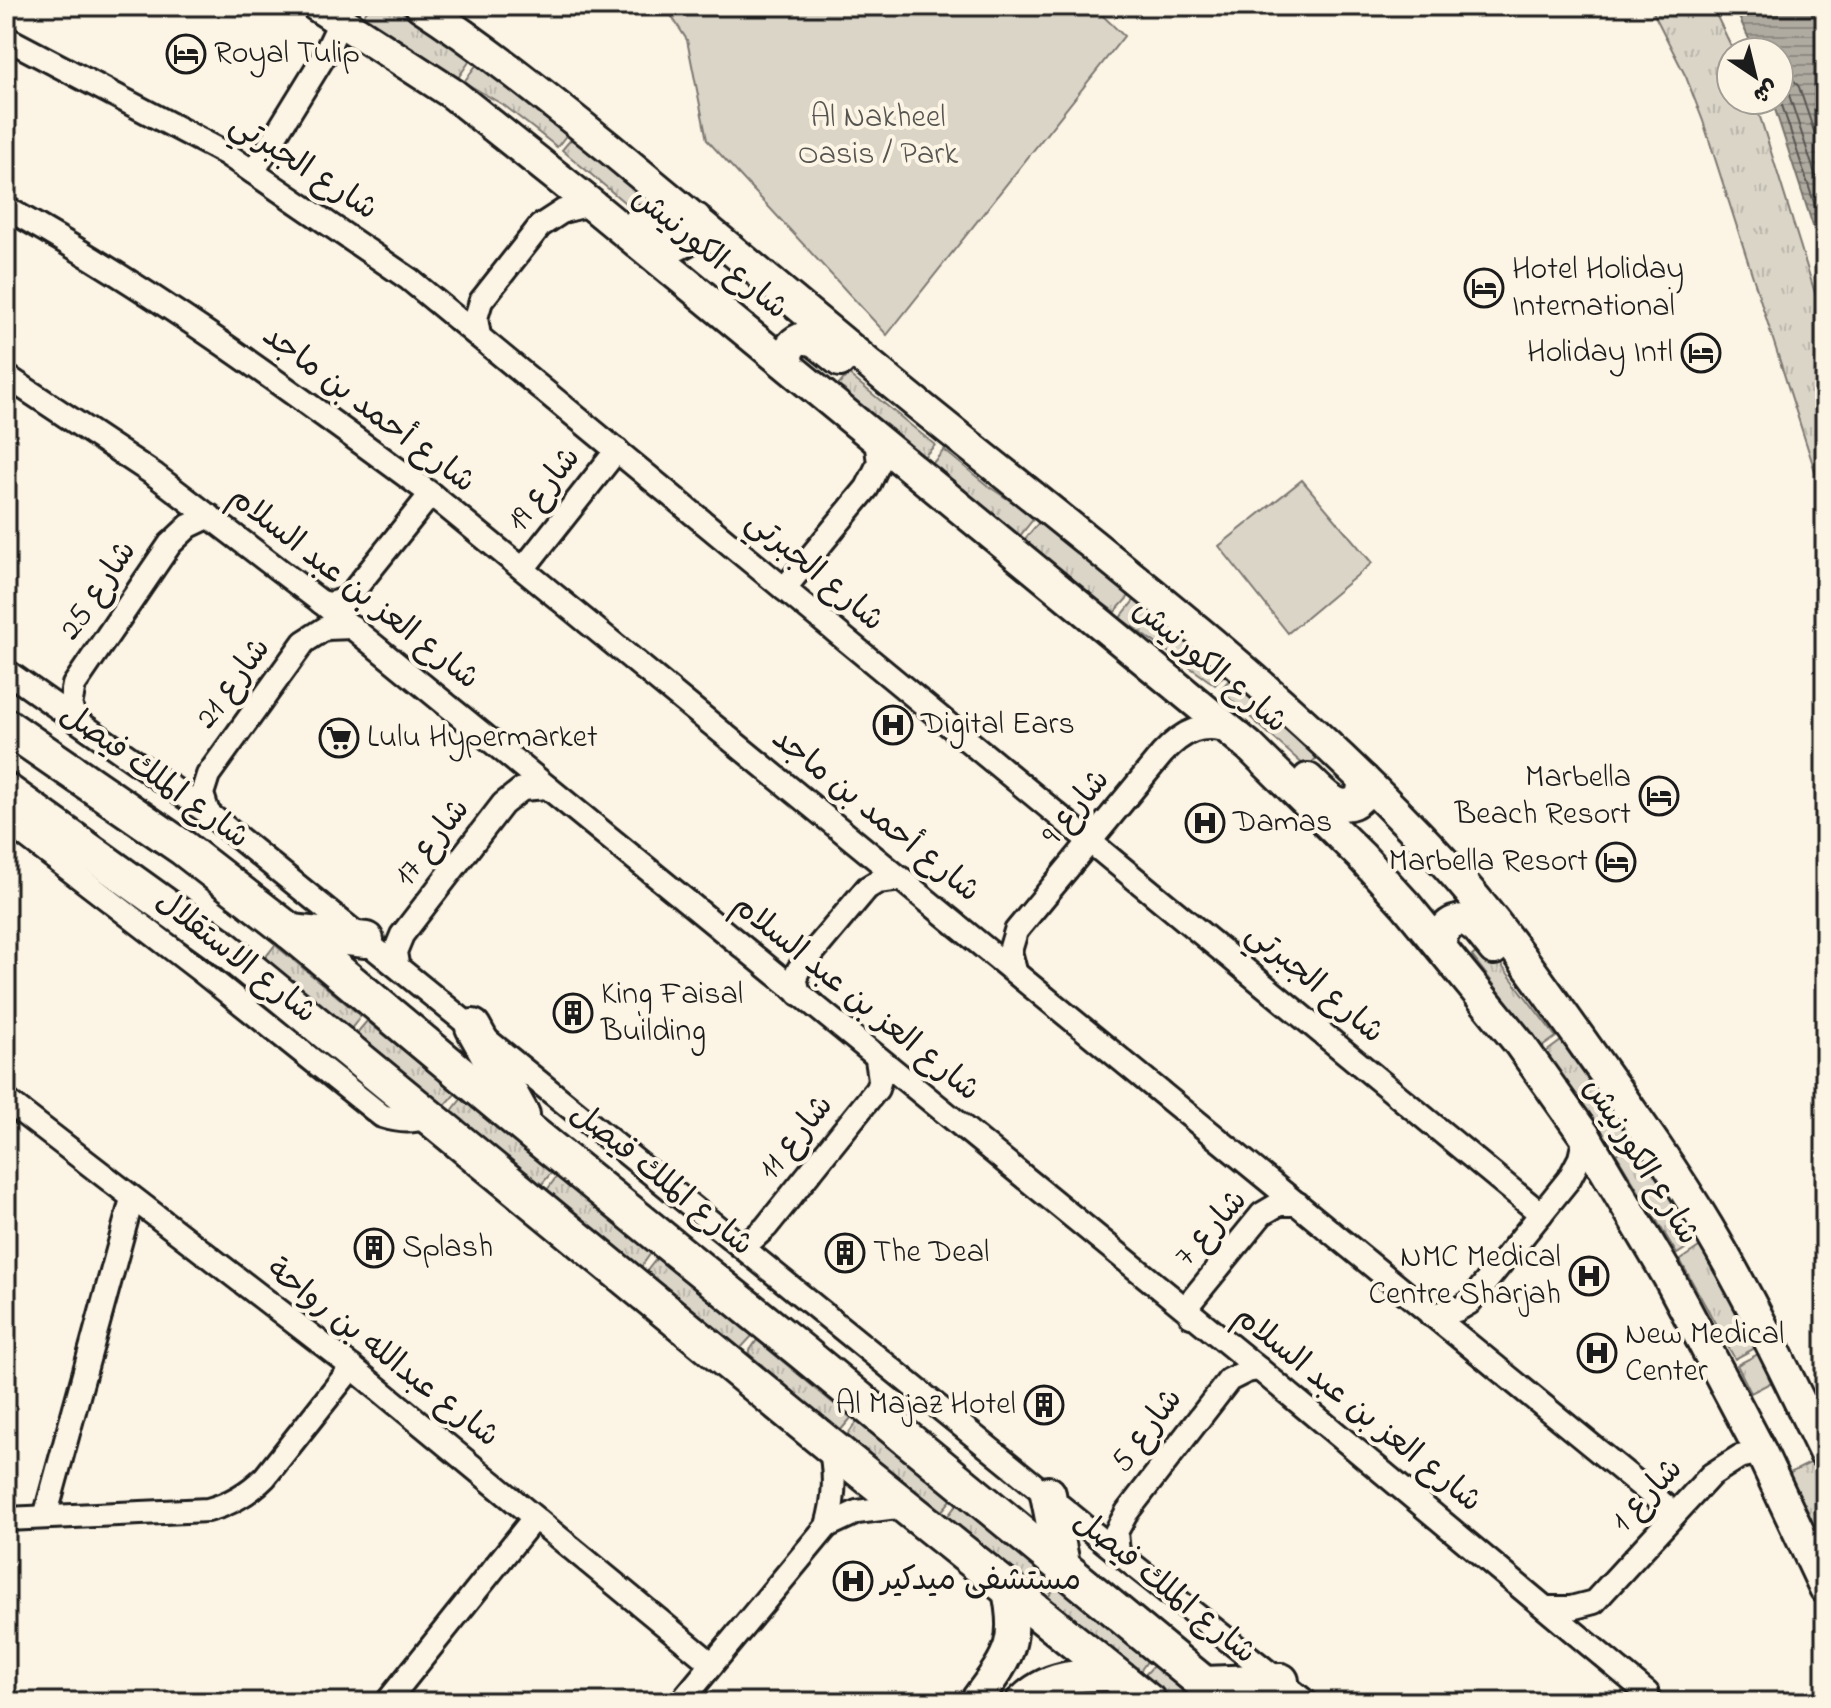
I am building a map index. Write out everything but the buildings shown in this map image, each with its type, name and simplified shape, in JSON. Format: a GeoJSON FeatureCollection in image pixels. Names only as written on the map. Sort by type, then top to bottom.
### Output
{"type":"FeatureCollection","features":[{"type":"Feature","properties":{"kind":"main road","name":"شارع الكورنيش"},"geometry":{"type":"LineString","coordinates":[[421,6],[506,67],[696,219],[890,382],[1229,657],[1298,717],[1447,865],[1524,959],[1666,1160],[1763,1327],[1825,1454]]}},
{"type":"Feature","properties":{"kind":"main road","name":"شارع الكورنيش"},"geometry":{"type":"LineString","coordinates":[[329,13],[453,94],[591,204],[1139,653],[1240,739],[1361,856],[1519,1043],[1585,1136],[1668,1276],[1761,1452],[1825,1588]]}},
{"type":"Feature","properties":{"kind":"main road"},"geometry":{"type":"LineString","coordinates":[[591,204],[610,203],[621,207],[671,245],[683,244],[692,237],[696,219]]}},
{"type":"Feature","properties":{"kind":"main road"},"geometry":{"type":"LineString","coordinates":[[788,365],[787,351],[791,345],[802,338],[809,339],[867,381],[890,382]]}},
{"type":"Feature","properties":{"kind":"main road","name":"شارع الملك فيصل"},"geometry":{"type":"LineString","coordinates":[[6,726],[183,848],[291,932],[1216,1693]]}},
{"type":"Feature","properties":{"kind":"main road"},"geometry":{"type":"LineString","coordinates":[[1240,739],[1279,752],[1338,805],[1357,802],[1363,792],[1364,780]]}},
{"type":"Feature","properties":{"kind":"main road"},"geometry":{"type":"LineString","coordinates":[[6,791],[220,945],[830,1446],[1149,1702]]}},
{"type":"Feature","properties":{"kind":"main road"},"geometry":{"type":"LineString","coordinates":[[1441,947],[1446,926],[1466,920],[1477,928],[1525,984],[1547,992]]}},
{"type":"Feature","properties":{"kind":"main road"},"geometry":{"type":"LineString","coordinates":[[291,932],[366,940]]}},
{"type":"Feature","properties":{"kind":"main road"},"geometry":{"type":"LineString","coordinates":[[473,1027],[532,1133]]}},
{"type":"Feature","properties":{"kind":"main road"},"geometry":{"type":"LineString","coordinates":[[1048,1494],[1063,1569]]}},
{"type":"Feature","properties":{"kind":"main road"},"geometry":{"type":"LineString","coordinates":[[975,1702],[1002,1665],[1013,1638],[1014,1624],[1007,1586]]}},
{"type":"Feature","properties":{"kind":"main road"},"geometry":{"type":"LineString","coordinates":[[1021,1702],[1056,1678],[1116,1675]]}},
{"type":"Feature","properties":{"kind":"main road"},"geometry":{"type":"LineString","coordinates":[[1216,1693],[1294,1692]]}},
{"type":"Feature","properties":{"kind":"main road"},"geometry":{"type":"LineString","coordinates":[[975,1702],[991,1693],[998,1696],[999,1702]]}},
{"type":"Feature","properties":{"kind":"street"},"geometry":{"type":"LineString","coordinates":[[253,172],[316,70],[329,13]]}},
{"type":"Feature","properties":{"kind":"street","name":"شارع الجبرتي"},"geometry":{"type":"LineString","coordinates":[[6,38],[192,134],[391,266],[1541,1214]]}},
{"type":"Feature","properties":{"kind":"street"},"geometry":{"type":"LineString","coordinates":[[479,336],[476,318],[481,301],[540,226],[563,211],[591,204]]}},
{"type":"Feature","properties":{"kind":"street","name":"شارع أحمد بن ماجد"},"geometry":{"type":"LineString","coordinates":[[6,208],[192,321],[431,494],[1674,1513]]}},
{"type":"Feature","properties":{"kind":"street","name":"شارع العز بن عبد السلام"},"geometry":{"type":"LineString","coordinates":[[6,376],[155,475],[353,627],[1259,1369],[1647,1693]]}},
{"type":"Feature","properties":{"kind":"street"},"geometry":{"type":"LineString","coordinates":[[784,589],[867,488],[879,463],[876,440]]}},
{"type":"Feature","properties":{"kind":"street","name":"شارع 19"},"geometry":{"type":"LineString","coordinates":[[523,569],[617,450]]}},
{"type":"Feature","properties":{"kind":"street"},"geometry":{"type":"LineString","coordinates":[[321,602],[330,604],[347,599],[431,494]]}},
{"type":"Feature","properties":{"kind":"street","name":"شارع 25"},"geometry":{"type":"LineString","coordinates":[[76,718],[70,706],[74,685],[170,544],[189,526],[210,516]]}},
{"type":"Feature","properties":{"kind":"street","name":"شارع 21"},"geometry":{"type":"LineString","coordinates":[[208,813],[202,794],[208,775],[304,642],[326,628],[353,627]]}},
{"type":"Feature","properties":{"kind":"street","name":"شارع الملك فيصل"},"geometry":{"type":"LineString","coordinates":[[6,671],[208,813],[1118,1553],[1294,1692]]}},
{"type":"Feature","properties":{"kind":"street","name":"شارع 9"},"geometry":{"type":"LineString","coordinates":[[1015,971],[1010,951],[1016,931],[1162,754],[1183,734],[1206,727],[1240,739]]}},
{"type":"Feature","properties":{"kind":"street","name":"شارع 17"},"geometry":{"type":"LineString","coordinates":[[397,964],[395,952],[402,935],[503,804],[522,789],[547,787]]}},
{"type":"Feature","properties":{"kind":"street","name":"شارع الاستقلال"},"geometry":{"type":"LineString","coordinates":[[6,821],[382,1116],[415,1122],[431,1116]]}},
{"type":"Feature","properties":{"kind":"street"},"geometry":{"type":"LineString","coordinates":[[799,994],[795,977],[799,969],[859,897],[877,882],[902,879]]}},
{"type":"Feature","properties":{"kind":"street","name":"شارع 11"},"geometry":{"type":"LineString","coordinates":[[740,1245],[766,1227],[877,1089],[880,1079],[877,1059]]}},
{"type":"Feature","properties":{"kind":"street","name":"شارع عبدالله بن رواحة"},"geometry":{"type":"LineString","coordinates":[[6,1100],[352,1367],[712,1664]]}},
{"type":"Feature","properties":{"kind":"street"},"geometry":{"type":"LineString","coordinates":[[1431,1315],[1457,1310],[1469,1303],[1575,1169],[1585,1136]]}},
{"type":"Feature","properties":{"kind":"street"},"geometry":{"type":"LineString","coordinates":[[45,1517],[132,1199]]}},
{"type":"Feature","properties":{"kind":"street","name":"شارع 7"},"geometry":{"type":"LineString","coordinates":[[1191,1316],[1189,1303],[1262,1214],[1279,1204],[1298,1204]]}},
{"type":"Feature","properties":{"kind":"street"},"geometry":{"type":"LineString","coordinates":[[6,1519],[199,1511],[227,1505],[265,1477],[352,1367]]}},
{"type":"Feature","properties":{"kind":"street","name":"شارع 5"},"geometry":{"type":"LineString","coordinates":[[1118,1553],[1116,1532],[1127,1512],[1229,1380],[1259,1369]]}},
{"type":"Feature","properties":{"kind":"street"},"geometry":{"type":"LineString","coordinates":[[827,1526],[835,1478],[830,1446]]}},
{"type":"Feature","properties":{"kind":"street","name":"شارع 1"},"geometry":{"type":"LineString","coordinates":[[1594,1602],[1674,1513],[1720,1468],[1739,1457],[1761,1452]]}},
{"type":"Feature","properties":{"kind":"street"},"geometry":{"type":"LineString","coordinates":[[681,1702],[827,1526],[857,1512],[905,1506]]}},
{"type":"Feature","properties":{"kind":"street"},"geometry":{"type":"LineString","coordinates":[[387,1702],[534,1518]]}},
{"type":"Feature","properties":{"kind":"street"},"geometry":{"type":"LineString","coordinates":[[1547,1608],[1571,1608],[1594,1602],[1591,1625],[1593,1648]]}},
{"type":"Feature","properties":{"kind":"green space"},"geometry":{"type":"Polygon","coordinates":[[[370,6],[393,6],[471,59],[458,78],[363,16],[370,6]]]}},
{"type":"Feature","properties":{"kind":"green space","name":"Al Nakheel Oasis / Park"},"geometry":{"type":"Polygon","coordinates":[[[665,6],[1109,6],[1102,15],[1124,36],[887,335],[707,140],[687,40],[665,6]]]}},
{"type":"Feature","properties":{"kind":"green space"},"geometry":{"type":"Polygon","coordinates":[[[1650,6],[1712,6],[1726,36],[1715,36],[1715,116],[1760,116],[1825,325],[1825,502],[1703,121],[1686,77],[1650,6]]]}},
{"type":"Feature","properties":{"kind":"green space"},"geometry":{"type":"Polygon","coordinates":[[[477,64],[568,133],[557,147],[505,106],[464,82],[477,64]]]}},
{"type":"Feature","properties":{"kind":"green space"},"geometry":{"type":"Polygon","coordinates":[[[573,137],[660,209],[649,223],[562,150],[573,137]]]}},
{"type":"Feature","properties":{"kind":"green space"},"geometry":{"type":"Polygon","coordinates":[[[848,374],[935,445],[923,458],[837,387],[848,374]]]}},
{"type":"Feature","properties":{"kind":"green space"},"geometry":{"type":"Polygon","coordinates":[[[944,450],[988,486],[1035,517],[1019,537],[932,464],[944,450]]]}},
{"type":"Feature","properties":{"kind":"green space"},"geometry":{"type":"Polygon","coordinates":[[[1302,480],[1372,563],[1288,633],[1219,546],[1302,480]]]}},
{"type":"Feature","properties":{"kind":"green space"},"geometry":{"type":"Polygon","coordinates":[[[1041,520],[1131,594],[1115,612],[1077,585],[1024,540],[1041,520]]]}},
{"type":"Feature","properties":{"kind":"green space"},"geometry":{"type":"Polygon","coordinates":[[[1136,598],[1226,673],[1215,685],[1120,618],[1136,598]]]}},
{"type":"Feature","properties":{"kind":"green space"},"geometry":{"type":"Polygon","coordinates":[[[1232,677],[1319,755],[1307,768],[1220,690],[1232,677]]]}},
{"type":"Feature","properties":{"kind":"green space"},"geometry":{"type":"Polygon","coordinates":[[[275,945],[361,1016],[350,1030],[264,959],[275,945]]]}},
{"type":"Feature","properties":{"kind":"green space"},"geometry":{"type":"Polygon","coordinates":[[[1486,945],[1556,1037],[1542,1047],[1472,956],[1486,945]]]}},
{"type":"Feature","properties":{"kind":"green space"},"geometry":{"type":"Polygon","coordinates":[[[367,1021],[456,1093],[443,1108],[356,1034],[367,1021]]]}},
{"type":"Feature","properties":{"kind":"green space"},"geometry":{"type":"Polygon","coordinates":[[[1561,1041],[1603,1102],[1632,1135],[1613,1149],[1546,1052],[1561,1041]]]}},
{"type":"Feature","properties":{"kind":"green space"},"geometry":{"type":"Polygon","coordinates":[[[462,1098],[552,1172],[541,1185],[451,1112],[462,1098]]]}},
{"type":"Feature","properties":{"kind":"green space"},"geometry":{"type":"Polygon","coordinates":[[[1637,1140],[1699,1240],[1677,1254],[1616,1154],[1637,1140]]]}},
{"type":"Feature","properties":{"kind":"green space"},"geometry":{"type":"Polygon","coordinates":[[[557,1176],[651,1253],[641,1267],[547,1190],[557,1176]]]}},
{"type":"Feature","properties":{"kind":"green space"},"geometry":{"type":"Polygon","coordinates":[[[1702,1245],[1755,1348],[1735,1359],[1680,1260],[1702,1245]]]}},
{"type":"Feature","properties":{"kind":"green space"},"geometry":{"type":"Polygon","coordinates":[[[657,1258],[752,1336],[740,1349],[646,1272],[657,1258]]]}},
{"type":"Feature","properties":{"kind":"green space"},"geometry":{"type":"Polygon","coordinates":[[[757,1340],[851,1418],[840,1431],[748,1353],[757,1340]]]}},
{"type":"Feature","properties":{"kind":"green space"},"geometry":{"type":"Polygon","coordinates":[[[1758,1354],[1772,1382],[1751,1393],[1737,1365],[1758,1354]]]}},
{"type":"Feature","properties":{"kind":"green space"},"geometry":{"type":"Polygon","coordinates":[[[857,1422],[952,1499],[941,1512],[847,1435],[857,1422]]]}},
{"type":"Feature","properties":{"kind":"green space"},"geometry":{"type":"Polygon","coordinates":[[[1812,1462],[1825,1489],[1825,1548],[1788,1474],[1812,1462]]]}},
{"type":"Feature","properties":{"kind":"green space"},"geometry":{"type":"Polygon","coordinates":[[[958,1503],[1052,1582],[1042,1595],[947,1517],[958,1503]]]}},
{"type":"Feature","properties":{"kind":"green space"},"geometry":{"type":"Polygon","coordinates":[[[1057,1586],[1148,1660],[1138,1674],[1046,1599],[1057,1586]]]}},
{"type":"Feature","properties":{"kind":"green space"},"geometry":{"type":"Polygon","coordinates":[[[1154,1665],[1200,1702],[1173,1702],[1143,1677],[1154,1665]]]}},
{"type":"Feature","properties":{"kind":"water"},"geometry":{"type":"Polygon","coordinates":[[[1734,6],[1825,6],[1825,263],[1777,116],[1795,116],[1795,36],[1748,36],[1734,6]]]}},
{"type":"Feature","properties":{"kind":"place","name":"Royal Tulip"},"geometry":{"type":"Point","coordinates":[186,54]}},
{"type":"Feature","properties":{"kind":"place","name":"Hotel Holiday International"},"geometry":{"type":"Point","coordinates":[1484,288]}},
{"type":"Feature","properties":{"kind":"place","name":"Holiday Intl"},"geometry":{"type":"Point","coordinates":[1701,353]}},
{"type":"Feature","properties":{"kind":"place","name":"Digital Ears"},"geometry":{"type":"Point","coordinates":[893,725]}},
{"type":"Feature","properties":{"kind":"place","name":"Lulu Hypermarket"},"geometry":{"type":"Point","coordinates":[339,738]}},
{"type":"Feature","properties":{"kind":"place","name":"Marbella Beach Resort"},"geometry":{"type":"Point","coordinates":[1659,796]}},
{"type":"Feature","properties":{"kind":"place","name":"Damas"},"geometry":{"type":"Point","coordinates":[1205,823]}},
{"type":"Feature","properties":{"kind":"place","name":"Marbella Resort"},"geometry":{"type":"Point","coordinates":[1616,862]}},
{"type":"Feature","properties":{"kind":"place","name":"King Faisal Building"},"geometry":{"type":"Point","coordinates":[573,1013]}},
{"type":"Feature","properties":{"kind":"place","name":"Splash"},"geometry":{"type":"Point","coordinates":[374,1248]}},
{"type":"Feature","properties":{"kind":"place","name":"The Deal"},"geometry":{"type":"Point","coordinates":[845,1253]}},
{"type":"Feature","properties":{"kind":"place","name":"NMC Medical Centre Sharjah"},"geometry":{"type":"Point","coordinates":[1589,1276]}},
{"type":"Feature","properties":{"kind":"place","name":"New Medical Center"},"geometry":{"type":"Point","coordinates":[1597,1353]}},
{"type":"Feature","properties":{"kind":"place","name":"Al Majaz Hotel"},"geometry":{"type":"Point","coordinates":[1044,1405]}},
{"type":"Feature","properties":{"kind":"place","name":"مستشفى ميدكير"},"geometry":{"type":"Point","coordinates":[853,1581]}}]}
